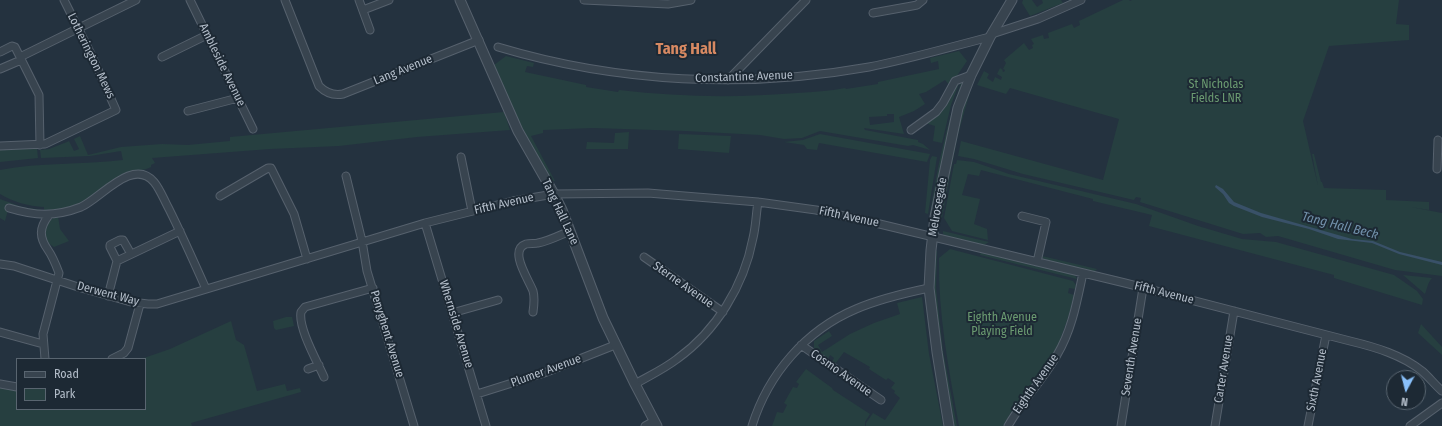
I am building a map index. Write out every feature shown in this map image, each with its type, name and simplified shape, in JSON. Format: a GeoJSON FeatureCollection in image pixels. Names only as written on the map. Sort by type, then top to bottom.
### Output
{"type":"FeatureCollection","features":[{"type":"Feature","properties":{"kind":"street","name":"Lotherington Mews"},"geometry":{"type":"LineString","coordinates":[[0,146],[40,145],[50,142],[58,136],[116,110],[79,28],[64,0]]}},
{"type":"Feature","properties":{"kind":"street"},"geometry":{"type":"LineString","coordinates":[[1,68],[136,0]]}},
{"type":"Feature","properties":{"kind":"street","name":"Ambleside Avenue"},"geometry":{"type":"LineString","coordinates":[[190,0],[253,129]]}},
{"type":"Feature","properties":{"kind":"street","name":"Lang Avenue"},"geometry":{"type":"LineString","coordinates":[[285,0],[319,86],[326,92],[337,95],[343,94],[479,40]]}},
{"type":"Feature","properties":{"kind":"street"},"geometry":{"type":"LineString","coordinates":[[359,0],[370,30]]}},
{"type":"Feature","properties":{"kind":"street"},"geometry":{"type":"LineString","coordinates":[[363,10],[389,0]]}},
{"type":"Feature","properties":{"kind":"street","name":"Tang Hall Lane"},"geometry":{"type":"LineString","coordinates":[[460,0],[518,131],[554,194],[570,231],[589,284],[615,344],[655,424]]}},
{"type":"Feature","properties":{"kind":"street"},"geometry":{"type":"LineString","coordinates":[[584,0],[668,4],[691,0]]}},
{"type":"Feature","properties":{"kind":"street"},"geometry":{"type":"LineString","coordinates":[[728,80],[806,0]]}},
{"type":"Feature","properties":{"kind":"street"},"geometry":{"type":"LineString","coordinates":[[873,13],[884,7],[912,6],[923,0]]}},
{"type":"Feature","properties":{"kind":"street","name":"Melrosegate"},"geometry":{"type":"LineString","coordinates":[[949,426],[937,352],[929,288],[933,236],[942,181],[958,108],[971,75],[1012,0]]}},
{"type":"Feature","properties":{"kind":"street","name":"Constantine Avenue"},"geometry":{"type":"LineString","coordinates":[[498,47],[562,64],[607,72],[666,78],[728,80],[782,77],[869,67],[991,36],[1081,0]]}},
{"type":"Feature","properties":{"kind":"street"},"geometry":{"type":"LineString","coordinates":[[162,57],[207,35]]}},
{"type":"Feature","properties":{"kind":"street"},"geometry":{"type":"LineString","coordinates":[[0,52],[12,46],[15,47],[39,95],[40,145]]}},
{"type":"Feature","properties":{"kind":"street"},"geometry":{"type":"LineString","coordinates":[[912,130],[936,112],[955,82],[971,75]]}},
{"type":"Feature","properties":{"kind":"street"},"geometry":{"type":"LineString","coordinates":[[188,111],[238,98]]}},
{"type":"Feature","properties":{"kind":"street"},"geometry":{"type":"LineString","coordinates":[[1437,169],[1440,155],[1438,140]]}},
{"type":"Feature","properties":{"kind":"street"},"geometry":{"type":"LineString","coordinates":[[461,157],[472,211]]}},
{"type":"Feature","properties":{"kind":"street"},"geometry":{"type":"LineString","coordinates":[[220,196],[268,168],[271,168],[294,214],[307,258]]}},
{"type":"Feature","properties":{"kind":"street"},"geometry":{"type":"LineString","coordinates":[[9,208],[24,212],[49,215],[80,207],[90,202],[125,177],[142,174],[149,177],[154,182],[180,231],[206,289]]}},
{"type":"Feature","properties":{"kind":"street","name":"Penyghent Avenue"},"geometry":{"type":"LineString","coordinates":[[346,176],[362,241],[367,271],[414,426]]}},
{"type":"Feature","properties":{"kind":"street","name":"Fifth Avenue"},"geometry":{"type":"LineString","coordinates":[[240,280],[362,241],[513,200],[554,194],[648,193],[758,202],[824,212],[933,236],[1326,334],[1379,349],[1405,361],[1422,371],[1442,391]]}},
{"type":"Feature","properties":{"kind":"street"},"geometry":{"type":"LineString","coordinates":[[635,384],[677,359],[694,345],[723,312],[740,282],[747,262],[753,238],[758,202]]}},
{"type":"Feature","properties":{"kind":"street"},"geometry":{"type":"LineString","coordinates":[[46,358],[43,334],[59,273],[41,237],[43,224],[49,215]]}},
{"type":"Feature","properties":{"kind":"street"},"geometry":{"type":"LineString","coordinates":[[1022,216],[1046,222],[1038,262]]}},
{"type":"Feature","properties":{"kind":"street","name":"Whernside Avenue"},"geometry":{"type":"LineString","coordinates":[[425,223],[486,426]]}},
{"type":"Feature","properties":{"kind":"street"},"geometry":{"type":"LineString","coordinates":[[117,261],[180,231]]}},
{"type":"Feature","properties":{"kind":"street"},"geometry":{"type":"LineString","coordinates":[[533,312],[537,304],[520,262],[518,256],[519,251],[526,244],[539,243],[570,231]]}},
{"type":"Feature","properties":{"kind":"street"},"geometry":{"type":"LineString","coordinates":[[108,296],[117,261],[110,244],[123,240],[131,254]]}},
{"type":"Feature","properties":{"kind":"street","name":"Sterne Avenue"},"geometry":{"type":"LineString","coordinates":[[644,257],[723,312]]}},
{"type":"Feature","properties":{"kind":"street","name":"Derwent Way"},"geometry":{"type":"LineString","coordinates":[[0,264],[14,266],[108,296],[140,304],[157,304],[240,280]]}},
{"type":"Feature","properties":{"kind":"street","name":"Eighth Avenue"},"geometry":{"type":"LineString","coordinates":[[1008,426],[1016,411],[1058,355],[1073,316],[1083,273]]}},
{"type":"Feature","properties":{"kind":"street"},"geometry":{"type":"LineString","coordinates":[[324,377],[307,340],[302,325],[301,314],[303,309],[372,288]]}},
{"type":"Feature","properties":{"kind":"street"},"geometry":{"type":"LineString","coordinates":[[752,426],[757,410],[779,370],[801,345],[819,330],[839,317],[857,308],[881,300],[929,288]]}},
{"type":"Feature","properties":{"kind":"street","name":"Seventh Avenue"},"geometry":{"type":"LineString","coordinates":[[1121,426],[1143,288]]}},
{"type":"Feature","properties":{"kind":"street"},"geometry":{"type":"LineString","coordinates":[[452,313],[498,300]]}},
{"type":"Feature","properties":{"kind":"street"},"geometry":{"type":"LineString","coordinates":[[114,358],[124,353],[128,348],[140,304]]}},
{"type":"Feature","properties":{"kind":"street","name":"Carter Avenue"},"geometry":{"type":"LineString","coordinates":[[1215,426],[1234,311]]}},
{"type":"Feature","properties":{"kind":"street"},"geometry":{"type":"LineString","coordinates":[[0,332],[44,344]]}},
{"type":"Feature","properties":{"kind":"street","name":"Sixth Avenue"},"geometry":{"type":"LineString","coordinates":[[1308,426],[1326,334]]}},
{"type":"Feature","properties":{"kind":"street","name":"Plumer Avenue"},"geometry":{"type":"LineString","coordinates":[[477,394],[544,373],[615,344]]}},
{"type":"Feature","properties":{"kind":"street","name":"Cosmo Avenue"},"geometry":{"type":"LineString","coordinates":[[801,345],[881,400]]}},
{"type":"Feature","properties":{"kind":"street"},"geometry":{"type":"LineString","coordinates":[[308,369],[319,365]]}},
{"type":"Feature","properties":{"kind":"street"},"geometry":{"type":"LineString","coordinates":[[0,384],[16,388]]}},
{"type":"Feature","properties":{"kind":"street"},"geometry":{"type":"LineString","coordinates":[[1410,426],[1442,403]]}},
{"type":"Feature","properties":{"kind":"street"},"geometry":{"type":"LineString","coordinates":[[645,426],[655,424]]}},
{"type":"Feature","properties":{"kind":"green space"},"geometry":{"type":"Polygon","coordinates":[[[1023,0],[1032,0],[1037,7],[1043,3],[1042,0],[1061,0],[1063,3],[1030,16],[1022,3],[1023,0]]]}},
{"type":"Feature","properties":{"kind":"green space","name":"St Nicholas Fields LNR"},"geometry":{"type":"Polygon","coordinates":[[[1123,0],[1399,0],[1396,24],[1409,25],[1409,40],[1329,46],[1303,121],[1318,186],[1312,154],[1314,154],[1324,188],[1386,190],[1386,200],[1429,202],[1429,210],[1411,207],[1442,213],[1442,276],[1395,270],[1278,236],[1266,237],[1260,233],[1243,234],[1140,202],[1141,198],[1136,197],[1134,200],[1023,174],[974,159],[958,156],[961,141],[1103,180],[1119,119],[1010,88],[1006,94],[977,85],[984,71],[989,74],[987,78],[993,82],[995,77],[1001,80],[1002,77],[997,74],[1000,68],[1004,72],[1005,70],[1003,69],[1006,63],[1004,60],[1024,43],[1029,50],[1033,48],[1032,45],[1034,44],[1031,39],[1043,35],[1044,39],[1049,38],[1048,33],[1072,24],[1074,28],[1080,25],[1079,21],[1123,0]]]}},
{"type":"Feature","properties":{"kind":"green space"},"geometry":{"type":"Polygon","coordinates":[[[959,51],[967,61],[950,86],[945,80],[926,92],[919,94],[925,104],[914,111],[899,117],[904,134],[864,128],[865,130],[918,140],[918,142],[930,150],[913,145],[908,146],[820,131],[802,138],[784,139],[760,135],[686,131],[593,128],[543,130],[543,133],[531,136],[555,181],[552,181],[525,136],[508,101],[494,65],[506,56],[534,63],[533,67],[527,66],[525,72],[586,85],[586,87],[618,92],[619,90],[664,94],[730,96],[815,92],[878,84],[878,82],[939,69],[938,61],[931,63],[930,58],[959,51]],[[894,114],[869,117],[870,125],[894,122],[894,114]]]}},
{"type":"Feature","properties":{"kind":"green space"},"geometry":{"type":"Polygon","coordinates":[[[965,78],[954,112],[938,180],[932,215],[930,214],[942,148],[961,83],[965,78]]]}},
{"type":"Feature","properties":{"kind":"green space"},"geometry":{"type":"Polygon","coordinates":[[[960,81],[951,105],[942,143],[933,141],[935,126],[925,123],[960,81]]]}},
{"type":"Feature","properties":{"kind":"green space"},"geometry":{"type":"Polygon","coordinates":[[[970,92],[958,134],[942,218],[940,218],[954,140],[967,94],[970,92]]]}},
{"type":"Feature","properties":{"kind":"green space"},"geometry":{"type":"Polygon","coordinates":[[[504,112],[510,130],[417,137],[339,146],[270,149],[152,158],[155,163],[151,165],[151,167],[128,173],[83,203],[44,212],[44,207],[21,203],[0,194],[0,170],[15,167],[123,160],[121,151],[90,156],[41,158],[40,150],[49,149],[69,141],[74,151],[79,149],[74,139],[80,136],[88,155],[121,147],[162,144],[188,145],[230,141],[230,137],[504,112]]]}},
{"type":"Feature","properties":{"kind":"green space"},"geometry":{"type":"Polygon","coordinates":[[[629,132],[628,149],[586,149],[587,142],[614,143],[615,133],[629,132]]]}},
{"type":"Feature","properties":{"kind":"green space"},"geometry":{"type":"Polygon","coordinates":[[[679,134],[731,136],[729,153],[678,149],[679,134]]]}},
{"type":"Feature","properties":{"kind":"green space"},"geometry":{"type":"Polygon","coordinates":[[[820,134],[930,154],[927,162],[819,143],[817,150],[807,149],[804,145],[784,142],[803,140],[820,134]]]}},
{"type":"Feature","properties":{"kind":"green space"},"geometry":{"type":"Polygon","coordinates":[[[0,148],[37,148],[38,158],[0,162],[0,148]]]}},
{"type":"Feature","properties":{"kind":"green space"},"geometry":{"type":"Polygon","coordinates":[[[932,156],[937,157],[928,214],[925,213],[930,160],[932,156]]]}},
{"type":"Feature","properties":{"kind":"green space"},"geometry":{"type":"Polygon","coordinates":[[[957,160],[974,162],[1009,174],[1136,204],[1198,226],[1242,239],[1276,242],[1394,275],[1417,291],[1423,299],[1422,305],[1334,278],[1334,275],[1149,226],[1152,215],[1093,201],[1093,199],[981,170],[979,176],[968,174],[962,195],[980,199],[974,224],[987,229],[988,240],[952,231],[944,218],[954,164],[956,164],[957,160]]]}},
{"type":"Feature","properties":{"kind":"green space"},"geometry":{"type":"Polygon","coordinates":[[[0,199],[22,207],[42,210],[42,213],[26,211],[7,205],[5,209],[8,210],[5,221],[0,218],[0,199]]]}},
{"type":"Feature","properties":{"kind":"green space"},"geometry":{"type":"Polygon","coordinates":[[[58,216],[60,229],[69,241],[54,247],[45,241],[44,233],[50,220],[58,216]]]}},
{"type":"Feature","properties":{"kind":"green space"},"geometry":{"type":"Polygon","coordinates":[[[943,231],[989,242],[984,245],[948,237],[943,234],[943,231]]]}},
{"type":"Feature","properties":{"kind":"green space","name":"Eighth Avenue Playing Field"},"geometry":{"type":"Polygon","coordinates":[[[950,249],[1073,281],[1076,285],[1075,289],[1069,288],[1068,293],[1074,295],[1069,315],[1055,354],[1013,409],[1003,426],[959,426],[945,342],[940,300],[939,258],[950,249]]]}},
{"type":"Feature","properties":{"kind":"green space"},"geometry":{"type":"Polygon","coordinates":[[[935,251],[937,251],[936,288],[943,351],[957,426],[954,426],[940,351],[933,287],[935,251]]]}},
{"type":"Feature","properties":{"kind":"green space"},"geometry":{"type":"Polygon","coordinates":[[[981,251],[1075,275],[1077,279],[980,255],[981,251]]]}},
{"type":"Feature","properties":{"kind":"green space"},"geometry":{"type":"Polygon","coordinates":[[[1042,256],[1097,269],[1094,272],[1046,261],[1043,260],[1042,256]]]}},
{"type":"Feature","properties":{"kind":"green space"},"geometry":{"type":"Polygon","coordinates":[[[1403,275],[1432,278],[1425,294],[1403,275]]]}},
{"type":"Feature","properties":{"kind":"green space"},"geometry":{"type":"Polygon","coordinates":[[[922,297],[929,354],[943,426],[866,426],[866,423],[873,413],[885,420],[900,398],[891,388],[895,383],[888,378],[886,380],[869,369],[870,367],[844,352],[835,364],[832,362],[834,358],[830,355],[828,359],[814,350],[814,341],[829,331],[832,336],[818,345],[822,352],[850,334],[874,323],[900,314],[897,303],[922,297]]]}},
{"type":"Feature","properties":{"kind":"green space"},"geometry":{"type":"Polygon","coordinates":[[[286,317],[292,317],[294,326],[276,330],[274,328],[273,321],[286,317]]]}},
{"type":"Feature","properties":{"kind":"green space"},"geometry":{"type":"Polygon","coordinates":[[[231,321],[236,340],[244,345],[257,391],[285,384],[287,391],[300,388],[301,392],[191,423],[192,426],[0,426],[0,387],[16,389],[16,410],[146,410],[146,358],[144,358],[170,349],[231,321]]]}},
{"type":"Feature","properties":{"kind":"green space"},"geometry":{"type":"Polygon","coordinates":[[[1421,324],[1442,347],[1442,355],[1418,333],[1421,324]]]}},
{"type":"Feature","properties":{"kind":"green space"},"geometry":{"type":"Polygon","coordinates":[[[806,369],[833,390],[870,414],[865,422],[865,426],[772,426],[777,412],[783,413],[787,405],[784,403],[793,387],[797,388],[799,384],[796,382],[806,369]]]}},
{"type":"Feature","properties":{"kind":"water"},"geometry":{"type":"Polygon","coordinates":[[[1216,185],[1223,189],[1234,202],[1261,213],[1352,239],[1373,241],[1400,252],[1442,262],[1442,265],[1399,254],[1372,243],[1338,239],[1309,229],[1262,217],[1229,203],[1223,194],[1215,187],[1216,185]]]}},
{"type":"Feature","properties":{"kind":"district","name":"Tang Hall"},"geometry":{"type":"Point","coordinates":[686,50]}},
{"type":"Feature","properties":{"kind":"water label","name":"Tang Hall Beck"},"geometry":{"type":"Point","coordinates":[1340,226]}}]}
